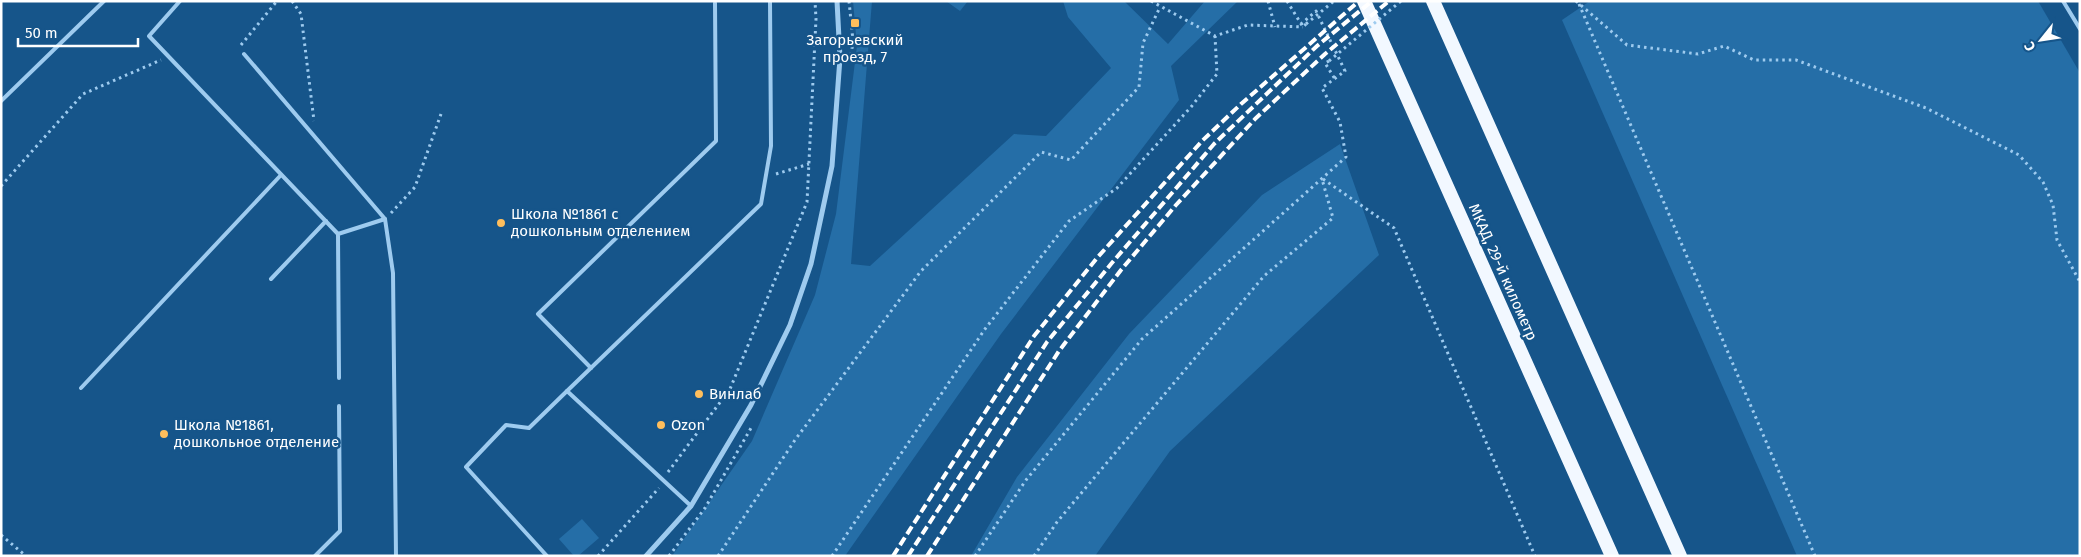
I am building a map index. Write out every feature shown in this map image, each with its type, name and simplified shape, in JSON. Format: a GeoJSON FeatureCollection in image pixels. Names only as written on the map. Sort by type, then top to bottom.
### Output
{"type":"FeatureCollection","features":[{"type":"Feature","properties":{"kind":"highway","name":"МКАД, 29-й километр"},"geometry":{"type":"LineString","coordinates":[[1364,1],[1612,556]]}},
{"type":"Feature","properties":{"kind":"highway"},"geometry":{"type":"LineString","coordinates":[[1433,1],[1680,556]]}},
{"type":"Feature","properties":{"kind":"street"},"geometry":{"type":"LineString","coordinates":[[646,556],[691,506],[751,405],[790,325],[810,264],[832,166],[840,58],[837,1]]}},
{"type":"Feature","properties":{"kind":"lane"},"geometry":{"type":"LineString","coordinates":[[1,101],[104,1]]}},
{"type":"Feature","properties":{"kind":"lane"},"geometry":{"type":"LineString","coordinates":[[180,1],[149,36],[338,234],[339,378]]}},
{"type":"Feature","properties":{"kind":"lane"},"geometry":{"type":"LineString","coordinates":[[547,556],[466,467],[506,425],[529,428],[761,204],[771,146],[770,1]]}},
{"type":"Feature","properties":{"kind":"lane"},"geometry":{"type":"LineString","coordinates":[[2064,1],[2080,29]]}},
{"type":"Feature","properties":{"kind":"lane"},"geometry":{"type":"LineString","coordinates":[[591,368],[538,314],[716,141],[715,3]]}},
{"type":"Feature","properties":{"kind":"lane"},"geometry":{"type":"LineString","coordinates":[[244,54],[385,219],[394,274],[396,556]]}},
{"type":"Feature","properties":{"kind":"lane"},"geometry":{"type":"LineString","coordinates":[[81,388],[281,174]]}},
{"type":"Feature","properties":{"kind":"lane"},"geometry":{"type":"LineString","coordinates":[[338,234],[385,219]]}},
{"type":"Feature","properties":{"kind":"lane"},"geometry":{"type":"LineString","coordinates":[[270,279],[326,221]]}},
{"type":"Feature","properties":{"kind":"lane"},"geometry":{"type":"LineString","coordinates":[[566,391],[691,506]]}},
{"type":"Feature","properties":{"kind":"lane"},"geometry":{"type":"LineString","coordinates":[[315,556],[340,531],[339,406]]}},
{"type":"Feature","properties":{"kind":"path"},"geometry":{"type":"LineString","coordinates":[[244,54],[239,48],[277,1]]}},
{"type":"Feature","properties":{"kind":"path"},"geometry":{"type":"LineString","coordinates":[[292,1],[301,14],[317,139]]}},
{"type":"Feature","properties":{"kind":"path"},"geometry":{"type":"LineString","coordinates":[[598,556],[664,483],[670,466],[730,389],[807,202],[816,20],[815,1]]}},
{"type":"Feature","properties":{"kind":"path"},"geometry":{"type":"LineString","coordinates":[[1151,1],[1215,36],[1248,25],[1302,26],[1334,1]]}},
{"type":"Feature","properties":{"kind":"path"},"geometry":{"type":"LineString","coordinates":[[1268,1],[1275,27]]}},
{"type":"Feature","properties":{"kind":"path"},"geometry":{"type":"LineString","coordinates":[[1287,1],[1302,26]]}},
{"type":"Feature","properties":{"kind":"path"},"geometry":{"type":"LineString","coordinates":[[1335,79],[1325,64],[1401,1]]}},
{"type":"Feature","properties":{"kind":"path"},"geometry":{"type":"LineString","coordinates":[[1577,2],[1627,45],[1698,54],[1724,46],[1754,60],[1796,60],[1926,108],[2019,155],[2043,182],[2053,205],[2057,240],[2080,282]]}},
{"type":"Feature","properties":{"kind":"path"},"geometry":{"type":"LineString","coordinates":[[1577,2],[1815,556]]}},
{"type":"Feature","properties":{"kind":"path"},"geometry":{"type":"LineString","coordinates":[[718,556],[795,440],[921,271],[1040,152],[1071,160],[1139,87],[1143,43],[1160,7]]}},
{"type":"Feature","properties":{"kind":"path"},"geometry":{"type":"LineString","coordinates":[[975,556],[1026,480],[1142,338],[1346,157],[1340,122],[1322,88],[1346,70],[1316,11],[1302,26]]}},
{"type":"Feature","properties":{"kind":"path"},"geometry":{"type":"LineString","coordinates":[[832,556],[985,329],[1069,221],[1117,188],[1191,107],[1217,74],[1215,36]]}},
{"type":"Feature","properties":{"kind":"path"},"geometry":{"type":"LineString","coordinates":[[1,186],[82,94],[168,56]]}},
{"type":"Feature","properties":{"kind":"path"},"geometry":{"type":"LineString","coordinates":[[385,219],[415,186],[441,114]]}},
{"type":"Feature","properties":{"kind":"path"},"geometry":{"type":"LineString","coordinates":[[766,178],[809,164]]}},
{"type":"Feature","properties":{"kind":"path"},"geometry":{"type":"LineString","coordinates":[[1034,556],[1057,522],[1264,276],[1333,218],[1322,178]]}},
{"type":"Feature","properties":{"kind":"path"},"geometry":{"type":"LineString","coordinates":[[1322,178],[1394,228],[1535,556]]}},
{"type":"Feature","properties":{"kind":"path"},"geometry":{"type":"LineString","coordinates":[[1,535],[26,556]]}},
{"type":"Feature","properties":{"kind":"shaded area"},"geometry":{"type":"Polygon","coordinates":[[[853,1],[872,1],[851,264],[870,266],[1014,134],[1046,136],[1111,68],[1068,17],[1063,1],[1124,1],[1168,44],[1205,1],[1238,1],[1171,66],[1179,100],[1001,334],[845,556],[672,556],[752,441],[815,295],[836,214],[857,46],[853,1]]]}},
{"type":"Feature","properties":{"kind":"shaded area"},"geometry":{"type":"Polygon","coordinates":[[[946,1],[968,1],[960,11],[946,1]]]}},
{"type":"Feature","properties":{"kind":"shaded area"},"geometry":{"type":"Polygon","coordinates":[[[1590,1],[2038,1],[2080,73],[2080,556],[1797,556],[1562,20],[1590,1]]]}},
{"type":"Feature","properties":{"kind":"shaded area"},"geometry":{"type":"Polygon","coordinates":[[[1340,144],[1379,255],[1170,451],[1095,556],[971,556],[1017,477],[1129,334],[1262,195],[1340,144]]]}},
{"type":"Feature","properties":{"kind":"shaded area"},"geometry":{"type":"Polygon","coordinates":[[[582,519],[599,538],[578,556],[574,556],[559,539],[582,519]]]}},
{"type":"Feature","properties":{"kind":"railway"},"geometry":{"type":"LineString","coordinates":[[893,556],[1034,336],[1097,258],[1202,141],[1241,104],[1359,1]]}},
{"type":"Feature","properties":{"kind":"railway"},"geometry":{"type":"LineString","coordinates":[[908,556],[1047,342],[1111,264],[1214,144],[1317,46],[1372,1]]}},
{"type":"Feature","properties":{"kind":"railway"},"geometry":{"type":"LineString","coordinates":[[927,556],[1059,351],[1121,270],[1176,205],[1255,119],[1325,54],[1389,1]]}},
{"type":"Feature","properties":{"kind":"place","name":"Загорьевский проезд, 7"},"geometry":{"type":"Point","coordinates":[855,23]}},
{"type":"Feature","properties":{"kind":"place","name":"Школа №1861 с дошкольным отделением"},"geometry":{"type":"Point","coordinates":[501,223]}},
{"type":"Feature","properties":{"kind":"place","name":"Винлаб"},"geometry":{"type":"Point","coordinates":[699,394]}},
{"type":"Feature","properties":{"kind":"place","name":"Ozon"},"geometry":{"type":"Point","coordinates":[661,425]}},
{"type":"Feature","properties":{"kind":"place","name":"Школа №1861, дошкольное отделение"},"geometry":{"type":"Point","coordinates":[164,434]}}]}
